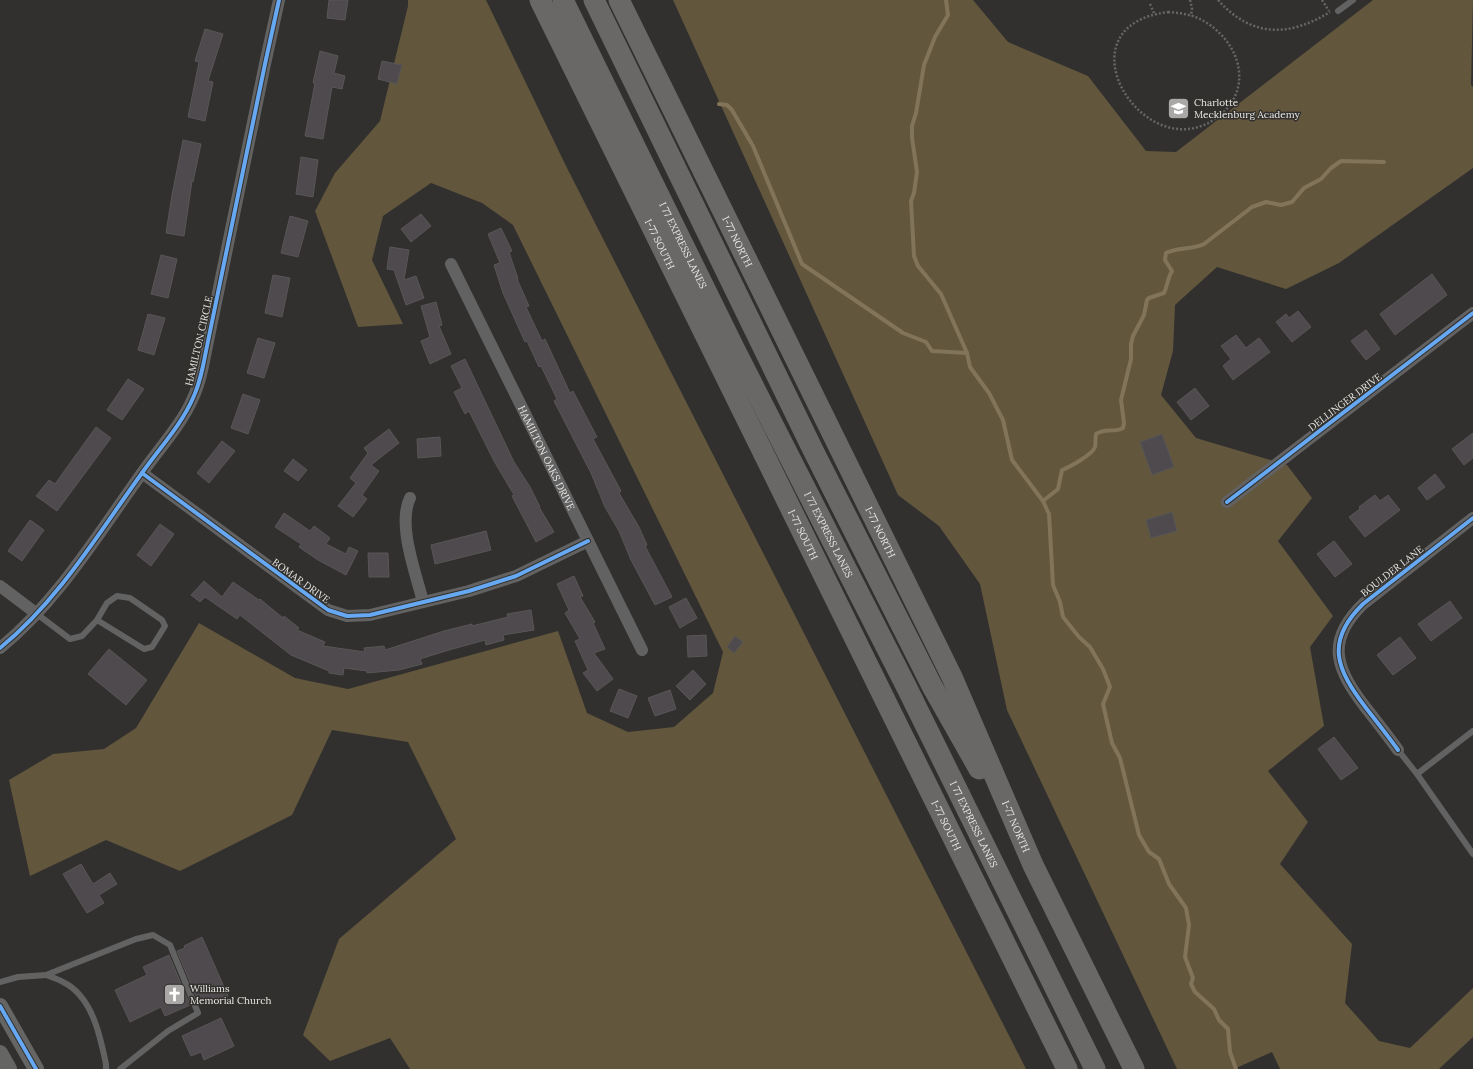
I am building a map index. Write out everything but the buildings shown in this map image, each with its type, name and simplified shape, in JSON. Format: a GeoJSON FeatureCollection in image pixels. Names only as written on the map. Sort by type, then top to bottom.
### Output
{"type":"FeatureCollection","features":[{"type":"Feature","properties":{"kind":"highway","name":"I-77 SOUTH"},"geometry":{"type":"LineString","coordinates":[[540,0],[1067,1069]]}},
{"type":"Feature","properties":{"kind":"highway","name":"I 77 EXPRESS LANES"},"geometry":{"type":"LineString","coordinates":[[563,0],[735,350],[906,686],[1095,1069]]}},
{"type":"Feature","properties":{"kind":"highway"},"geometry":{"type":"LineString","coordinates":[[594,0],[813,450],[929,679],[1033,865]]}},
{"type":"Feature","properties":{"kind":"highway","name":"I-77 NORTH"},"geometry":{"type":"LineString","coordinates":[[619,0],[952,677],[1033,865],[1134,1069]]}},
{"type":"Feature","properties":{"kind":"main road"},"geometry":{"type":"LineString","coordinates":[[0,1006],[36,1069]]}},
{"type":"Feature","properties":{"kind":"main road"},"geometry":{"type":"LineString","coordinates":[[0,1053],[9,1069]]}},
{"type":"Feature","properties":{"kind":"street","name":"HAMILTON CIRCLE"},"geometry":{"type":"LineString","coordinates":[[0,648],[37,614],[90,546],[188,409],[200,378],[264,64],[279,0]]}},
{"type":"Feature","properties":{"kind":"street","name":"HAMILTON OAKS DRIVE"},"geometry":{"type":"LineString","coordinates":[[451,264],[642,650]]}},
{"type":"Feature","properties":{"kind":"street","name":"DELLINGER DRIVE"},"geometry":{"type":"LineString","coordinates":[[1227,502],[1473,313]]}},
{"type":"Feature","properties":{"kind":"street","name":"BOMAR DRIVE"},"geometry":{"type":"LineString","coordinates":[[142,472],[328,610],[348,616],[370,615],[469,591],[516,576],[588,541]]}},
{"type":"Feature","properties":{"kind":"street"},"geometry":{"type":"LineString","coordinates":[[410,498],[406,506],[405,517],[408,540],[423,602]]}},
{"type":"Feature","properties":{"kind":"street","name":"BOULDER LANE"},"geometry":{"type":"LineString","coordinates":[[1398,750],[1350,686],[1340,663],[1338,651],[1344,626],[1351,615],[1363,604],[1473,518]]}},
{"type":"Feature","properties":{"kind":"street"},"geometry":{"type":"LineString","coordinates":[[0,586],[37,614]]}},
{"type":"Feature","properties":{"kind":"lane"},"geometry":{"type":"LineString","coordinates":[[1338,11],[1353,0]]}},
{"type":"Feature","properties":{"kind":"lane"},"geometry":{"type":"LineString","coordinates":[[37,614],[70,639],[82,636],[97,620],[107,603],[117,596],[130,598],[162,620],[165,626],[152,647],[144,649],[97,620]]}},
{"type":"Feature","properties":{"kind":"lane"},"geometry":{"type":"LineString","coordinates":[[1417,774],[1473,730]]}},
{"type":"Feature","properties":{"kind":"lane"},"geometry":{"type":"LineString","coordinates":[[1398,750],[1417,774],[1473,854]]}},
{"type":"Feature","properties":{"kind":"lane"},"geometry":{"type":"LineString","coordinates":[[0,982],[18,977],[46,975],[136,939],[153,935],[170,945],[198,1013],[168,1031],[120,1069]]}},
{"type":"Feature","properties":{"kind":"lane"},"geometry":{"type":"LineString","coordinates":[[46,975],[63,982],[74,990],[87,1007],[98,1028],[106,1069]]}},
{"type":"Feature","properties":{"kind":"path"},"geometry":{"type":"LineString","coordinates":[[1190,0],[1192,8],[1191,16]]}},
{"type":"Feature","properties":{"kind":"path"},"geometry":{"type":"LineString","coordinates":[[1218,0],[1239,19],[1253,26],[1269,30],[1287,30],[1302,26],[1330,12],[1338,11]]}},
{"type":"Feature","properties":{"kind":"path"},"geometry":{"type":"LineString","coordinates":[[1322,0],[1330,12]]}},
{"type":"Feature","properties":{"kind":"path"},"geometry":{"type":"LineString","coordinates":[[1150,4],[1154,13]]}},
{"type":"Feature","properties":{"kind":"path"},"geometry":{"type":"LineString","coordinates":[[1168,12],[1191,16],[1213,28],[1223,36],[1231,48],[1237,60],[1240,74],[1239,88],[1233,102],[1222,114],[1210,123],[1198,128],[1182,130],[1167,129],[1153,122],[1129,99],[1116,74],[1115,53],[1122,32],[1136,21],[1154,13],[1168,12]]}},
{"type":"Feature","properties":{"kind":"shaded area"},"geometry":{"type":"Polygon","coordinates":[[[408,0],[486,0],[566,166],[1026,1069],[410,1069],[390,1038],[330,1061],[303,1035],[339,939],[456,839],[408,742],[332,730],[292,815],[180,871],[106,840],[30,876],[9,780],[53,754],[104,749],[136,728],[199,623],[295,678],[348,689],[558,631],[587,713],[628,732],[674,727],[713,693],[723,652],[513,225],[482,203],[431,183],[383,216],[372,260],[403,324],[358,327],[315,211],[335,173],[380,121],[408,6],[408,0]]]}},
{"type":"Feature","properties":{"kind":"shaded area"},"geometry":{"type":"Polygon","coordinates":[[[673,0],[973,0],[1008,42],[1088,76],[1146,151],[1176,152],[1373,0],[1473,0],[1471,85],[1473,87],[1473,168],[1339,263],[1286,289],[1217,267],[1175,305],[1173,351],[1161,395],[1196,438],[1287,465],[1312,498],[1278,541],[1333,616],[1310,647],[1324,726],[1268,771],[1308,822],[1280,864],[1352,944],[1345,1003],[1379,1041],[1410,1048],[1473,988],[1473,1037],[1439,1069],[1280,1069],[1272,1052],[1234,1069],[1177,1069],[1007,710],[980,584],[939,526],[898,495],[673,0]]]}},
{"type":"Feature","properties":{"kind":"waterway"},"geometry":{"type":"LineString","coordinates":[[946,0],[948,15],[935,37],[924,65],[916,113],[912,126],[912,138],[917,172],[914,193],[911,201],[914,256],[918,266],[941,294],[967,353],[970,367],[989,393],[1003,420],[1012,460],[1043,501],[1049,514],[1053,585],[1060,602],[1063,617],[1079,637],[1090,647],[1103,669],[1110,687],[1103,704],[1112,743],[1120,758],[1139,835],[1149,852],[1159,859],[1169,884],[1186,908],[1189,925],[1185,957],[1193,978],[1191,984],[1195,992],[1214,1009],[1219,1020],[1228,1029],[1230,1052],[1236,1069]]}},
{"type":"Feature","properties":{"kind":"waterway"},"geometry":{"type":"LineString","coordinates":[[719,104],[727,105],[732,110],[753,146],[802,264],[903,333],[926,342],[932,351],[967,353]]}},
{"type":"Feature","properties":{"kind":"waterway"},"geometry":{"type":"LineString","coordinates":[[1043,501],[1058,489],[1062,470],[1081,460],[1093,450],[1095,447],[1096,434],[1103,431],[1123,428],[1124,423],[1121,400],[1131,359],[1131,344],[1133,336],[1144,315],[1147,300],[1164,293],[1172,271],[1165,260],[1166,253],[1204,244],[1252,207],[1266,202],[1281,205],[1292,202],[1304,188],[1321,179],[1331,168],[1341,161],[1384,162]]}},
{"type":"Feature","properties":{"kind":"cycle path"},"geometry":{"type":"LineString","coordinates":[[0,648],[40,609],[76,566],[183,417],[195,392],[204,363],[279,0]]}},
{"type":"Feature","properties":{"kind":"cycle path"},"geometry":{"type":"LineString","coordinates":[[1227,502],[1473,313]]}},
{"type":"Feature","properties":{"kind":"cycle path"},"geometry":{"type":"LineString","coordinates":[[142,473],[328,610],[347,616],[370,615],[469,591],[516,576],[588,541]]}},
{"type":"Feature","properties":{"kind":"cycle path"},"geometry":{"type":"LineString","coordinates":[[1398,750],[1366,708],[1348,681],[1342,668],[1339,656],[1339,644],[1343,631],[1351,618],[1363,604],[1473,518]]}},
{"type":"Feature","properties":{"kind":"cycle path"},"geometry":{"type":"LineString","coordinates":[[0,1006],[36,1069]]}},
{"type":"Feature","properties":{"kind":"place","name":"Charlotte Mecklenburg Academy"},"geometry":{"type":"Point","coordinates":[1179,108]}},
{"type":"Feature","properties":{"kind":"place","name":"Williams Memorial Church"},"geometry":{"type":"Point","coordinates":[174,994]}}]}
